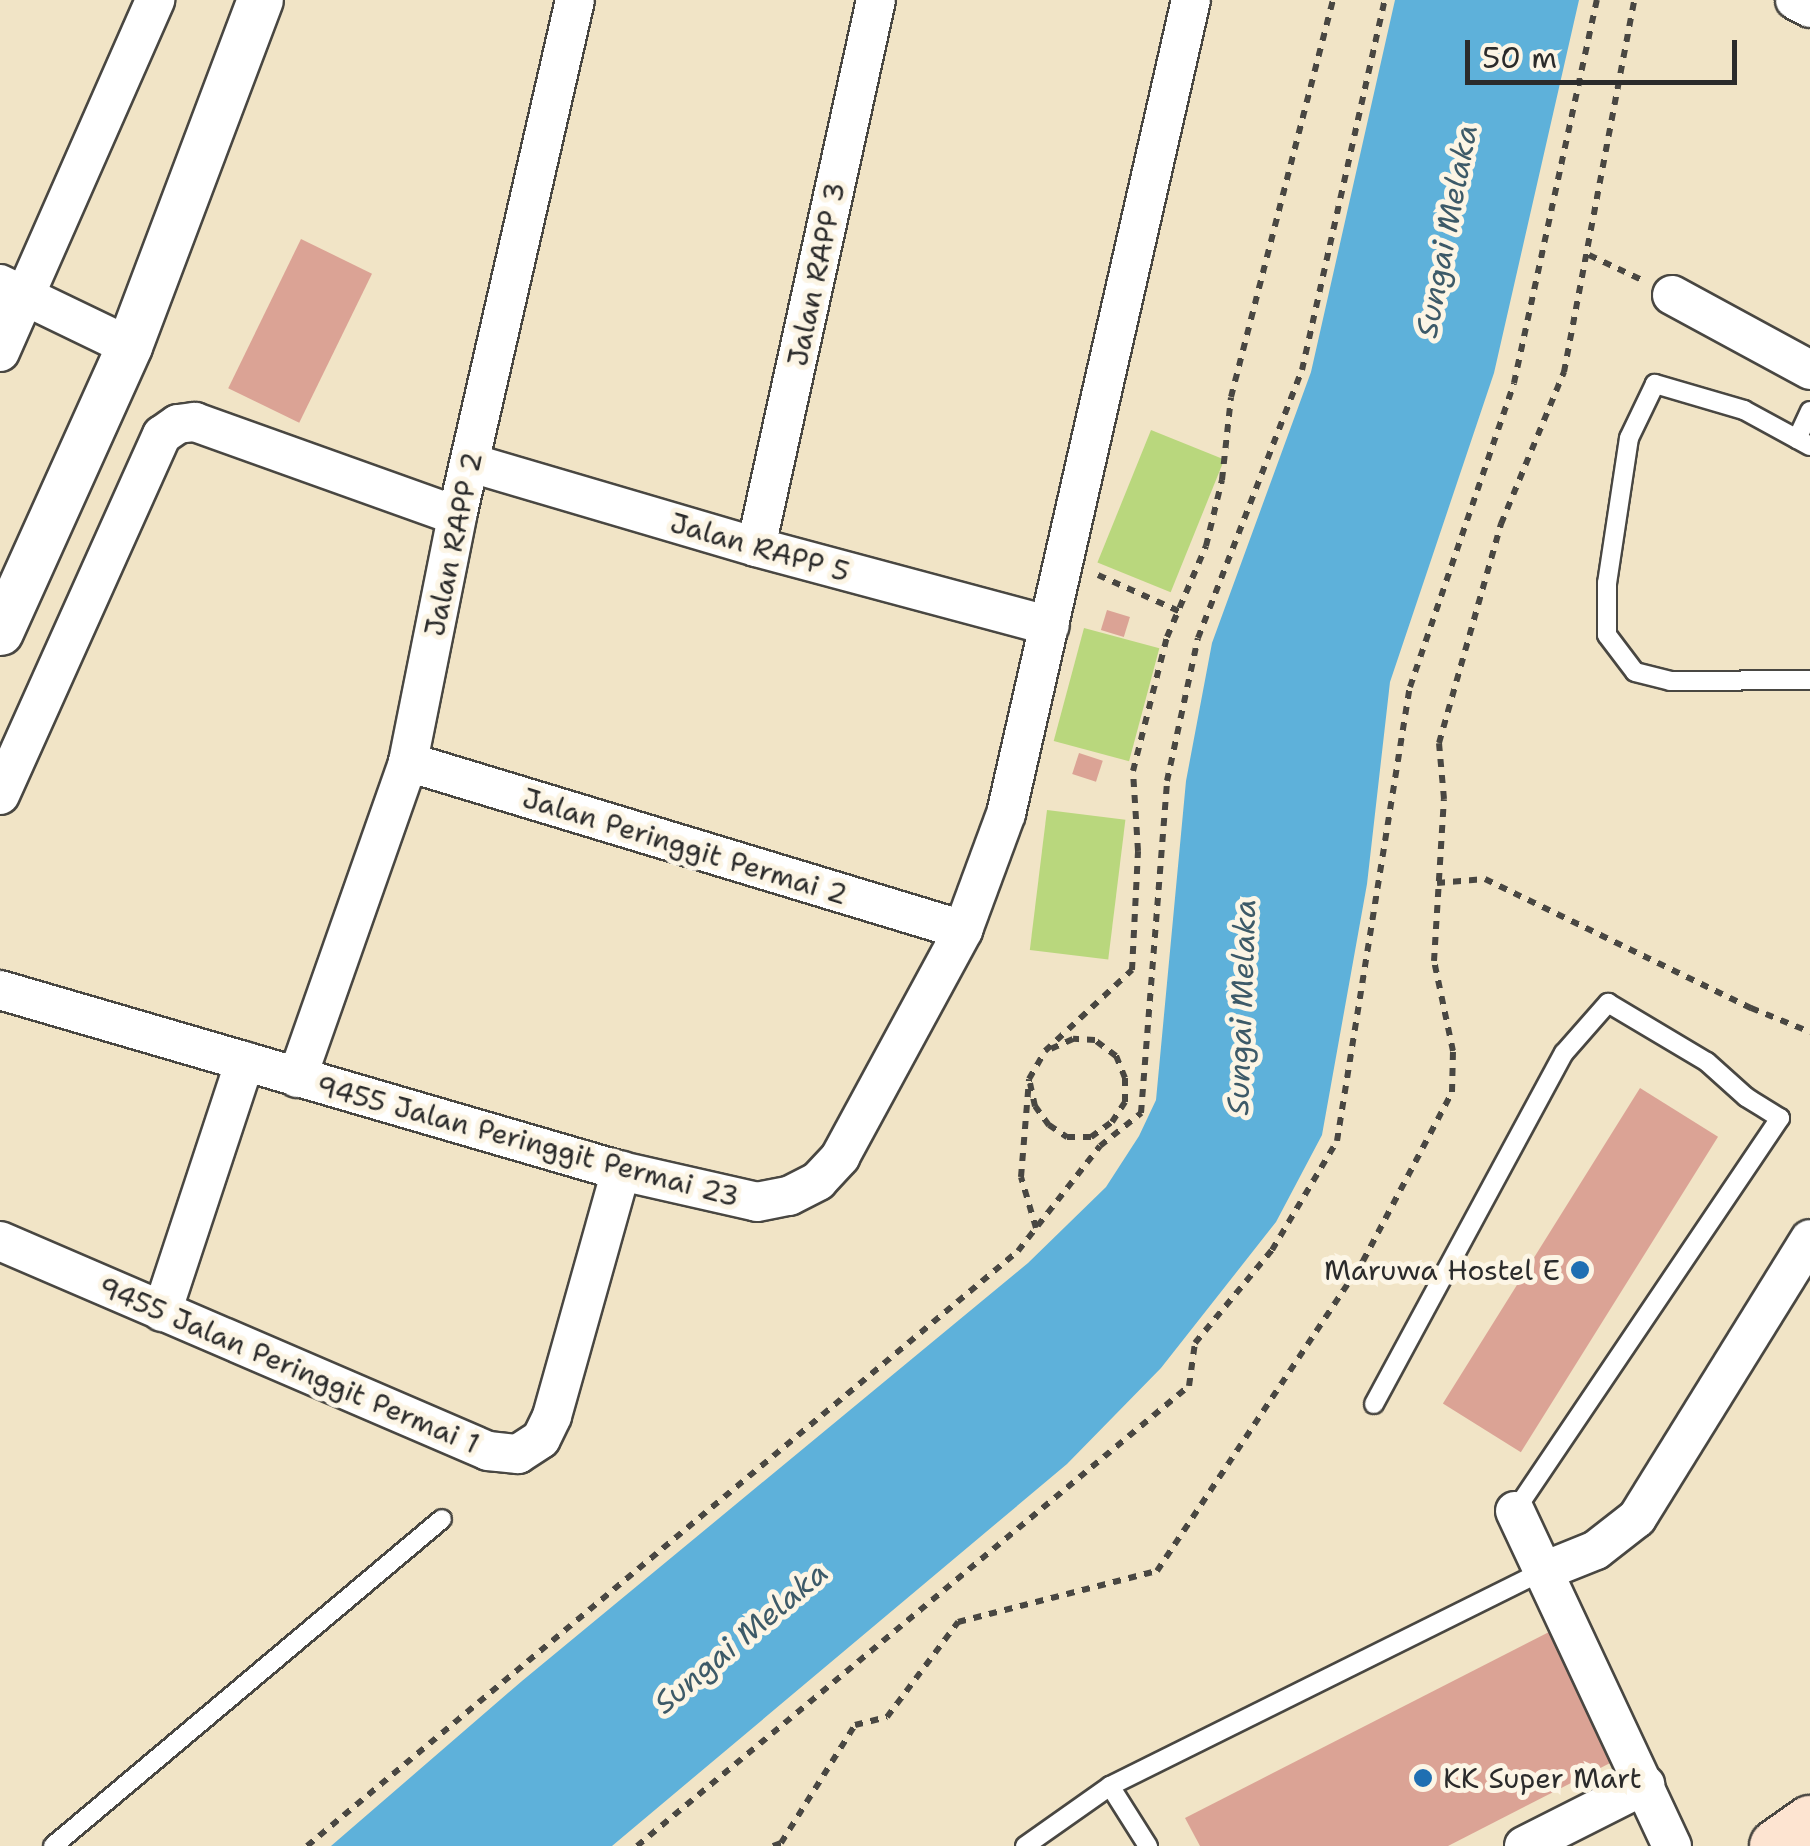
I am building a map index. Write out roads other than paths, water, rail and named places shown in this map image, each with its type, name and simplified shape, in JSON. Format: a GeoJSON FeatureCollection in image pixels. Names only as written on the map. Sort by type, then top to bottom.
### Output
{"type":"FeatureCollection","features":[{"type":"Feature","properties":{"kind":"main road"},"geometry":{"type":"LineString","coordinates":[[1776,1846],[1810,1822]]}},
{"type":"Feature","properties":{"kind":"street"},"geometry":{"type":"LineString","coordinates":[[0,352],[13,290],[155,0]]}},
{"type":"Feature","properties":{"kind":"street"},"geometry":{"type":"LineString","coordinates":[[0,632],[129,346],[260,0]]}},
{"type":"Feature","properties":{"kind":"street","name":"Jalan RAPP 2"},"geometry":{"type":"LineString","coordinates":[[296,1078],[408,762],[458,516],[575,0]]}},
{"type":"Feature","properties":{"kind":"street","name":"Jalan RAPP 3"},"geometry":{"type":"LineString","coordinates":[[756,547],[876,0]]}},
{"type":"Feature","properties":{"kind":"street","name":"9455 Jalan Peringgit Permai 23"},"geometry":{"type":"LineString","coordinates":[[0,990],[621,1171],[757,1202],[788,1196],[818,1181],[840,1157],[963,930],[1006,814],[1191,0]]}},
{"type":"Feature","properties":{"kind":"street"},"geometry":{"type":"LineString","coordinates":[[1795,0],[1810,8]]}},
{"type":"Feature","properties":{"kind":"street"},"geometry":{"type":"LineString","coordinates":[[13,290],[129,346]]}},
{"type":"Feature","properties":{"kind":"street"},"geometry":{"type":"LineString","coordinates":[[1672,295],[1810,370]]}},
{"type":"Feature","properties":{"kind":"street"},"geometry":{"type":"LineString","coordinates":[[0,795],[162,434],[178,424],[195,422],[458,516]]}},
{"type":"Feature","properties":{"kind":"street","name":"Jalan RAPP 5"},"geometry":{"type":"LineString","coordinates":[[471,463],[756,547],[1050,626]]}},
{"type":"Feature","properties":{"kind":"street","name":"Jalan Peringgit Permai 2"},"geometry":{"type":"LineString","coordinates":[[408,762],[963,930]]}},
{"type":"Feature","properties":{"kind":"street"},"geometry":{"type":"LineString","coordinates":[[162,1312],[245,1061]]}},
{"type":"Feature","properties":{"kind":"street","name":"9455 Jalan Peringgit Permai 1"},"geometry":{"type":"LineString","coordinates":[[0,1240],[488,1451],[518,1454],[541,1439],[552,1416],[621,1171]]}},
{"type":"Feature","properties":{"kind":"street"},"geometry":{"type":"LineString","coordinates":[[1544,1572],[1596,1550],[1638,1518],[1810,1239]]}},
{"type":"Feature","properties":{"kind":"street"},"geometry":{"type":"LineString","coordinates":[[1515,1511],[1672,1846]]}},
{"type":"Feature","properties":{"kind":"street"},"geometry":{"type":"LineString","coordinates":[[1524,1846],[1644,1785]]}},
{"type":"Feature","properties":{"kind":"lane"},"geometry":{"type":"LineString","coordinates":[[1810,411],[1804,443],[1744,410],[1655,384],[1629,438],[1606,583],[1608,634],[1635,672],[1670,681],[1810,680]]}},
{"type":"Feature","properties":{"kind":"lane"},"geometry":{"type":"LineString","coordinates":[[1374,1404],[1564,1053],[1608,1004],[1708,1062],[1746,1097],[1780,1118],[1515,1511]]}},
{"type":"Feature","properties":{"kind":"lane"},"geometry":{"type":"LineString","coordinates":[[53,1846],[442,1519]]}},
{"type":"Feature","properties":{"kind":"lane"},"geometry":{"type":"LineString","coordinates":[[1024,1846],[1110,1786],[1544,1572]]}},
{"type":"Feature","properties":{"kind":"lane"},"geometry":{"type":"LineString","coordinates":[[1110,1786],[1148,1846]]}},
{"type":"Feature","properties":{"kind":"water","name":"Sungai Melaka"},"geometry":{"type":"Polygon","coordinates":[[[1395,0],[1579,0],[1494,373],[1390,682],[1367,884],[1322,1135],[1276,1222],[1161,1368],[1067,1464],[612,1846],[331,1846],[522,1681],[1028,1263],[1106,1187],[1139,1136],[1156,1100],[1186,781],[1212,643],[1311,372],[1395,0]]]}},
{"type":"Feature","properties":{"kind":"place","name":"Maruwa Hostel E"},"geometry":{"type":"Point","coordinates":[1580,1270]}},
{"type":"Feature","properties":{"kind":"place","name":"KK Super Mart"},"geometry":{"type":"Point","coordinates":[1423,1778]}}]}
